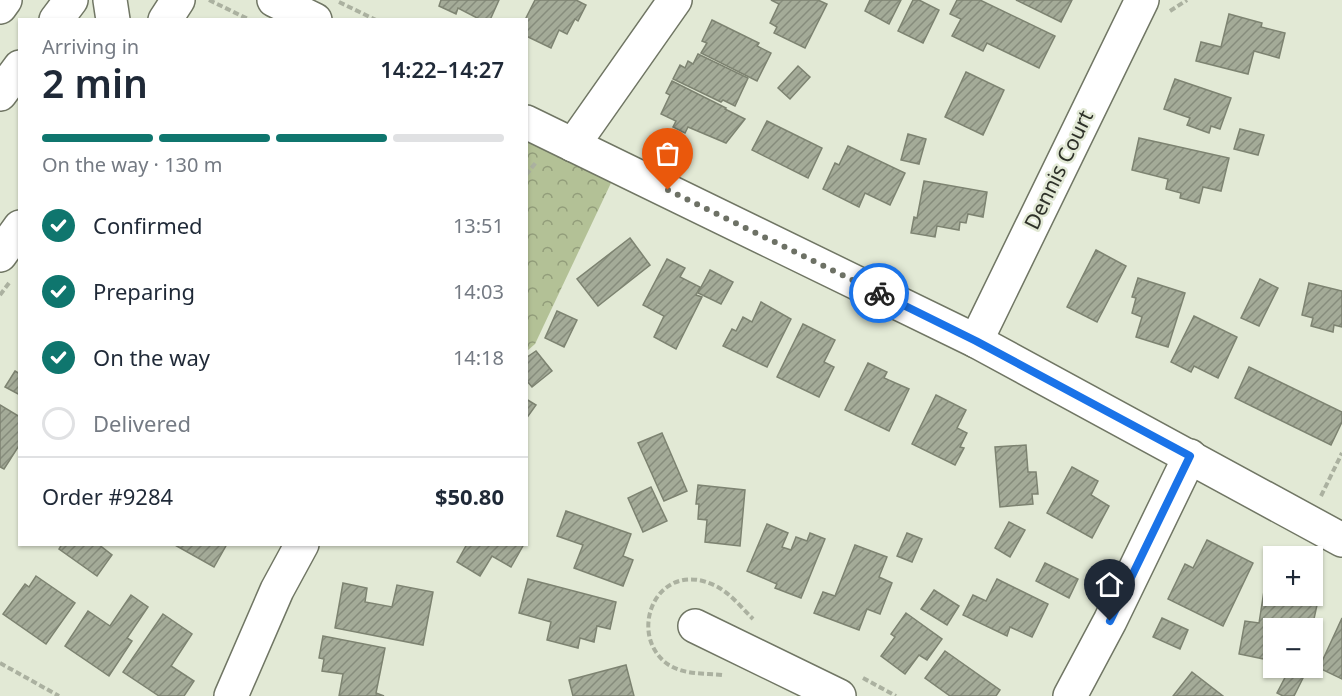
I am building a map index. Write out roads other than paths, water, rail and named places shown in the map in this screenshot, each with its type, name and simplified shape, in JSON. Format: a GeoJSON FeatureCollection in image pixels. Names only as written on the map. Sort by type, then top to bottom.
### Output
{"type":"FeatureCollection","features":[{"type":"Feature","properties":{"kind":"street"},"geometry":{"type":"LineString","coordinates":[[0,7],[5,0]]}},
{"type":"Feature","properties":{"kind":"street"},"geometry":{"type":"LineString","coordinates":[[58,18],[71,0]]}},
{"type":"Feature","properties":{"kind":"street"},"geometry":{"type":"LineString","coordinates":[[110,0],[113,18]]}},
{"type":"Feature","properties":{"kind":"street"},"geometry":{"type":"LineString","coordinates":[[166,18],[178,0]]}},
{"type":"Feature","properties":{"kind":"street"},"geometry":{"type":"LineString","coordinates":[[274,0],[311,18]]}},
{"type":"Feature","properties":{"kind":"street"},"geometry":{"type":"LineString","coordinates":[[573,145],[675,0]]}},
{"type":"Feature","properties":{"kind":"street","name":"Dennis Court"},"geometry":{"type":"LineString","coordinates":[[976,341],[1142,0]]}},
{"type":"Feature","properties":{"kind":"street"},"geometry":{"type":"LineString","coordinates":[[0,94],[18,71]]}},
{"type":"Feature","properties":{"kind":"street"},"geometry":{"type":"LineString","coordinates":[[528,123],[976,341],[1190,456],[1334,523]]}},
{"type":"Feature","properties":{"kind":"street"},"geometry":{"type":"LineString","coordinates":[[0,255],[18,230]]}},
{"type":"Feature","properties":{"kind":"street"},"geometry":{"type":"LineString","coordinates":[[1070,696],[1110,621],[1190,456]]}},
{"type":"Feature","properties":{"kind":"street"},"geometry":{"type":"LineString","coordinates":[[231,696],[277,591],[301,546]]}},
{"type":"Feature","properties":{"kind":"street"},"geometry":{"type":"LineString","coordinates":[[695,626],[839,696]]}}]}
